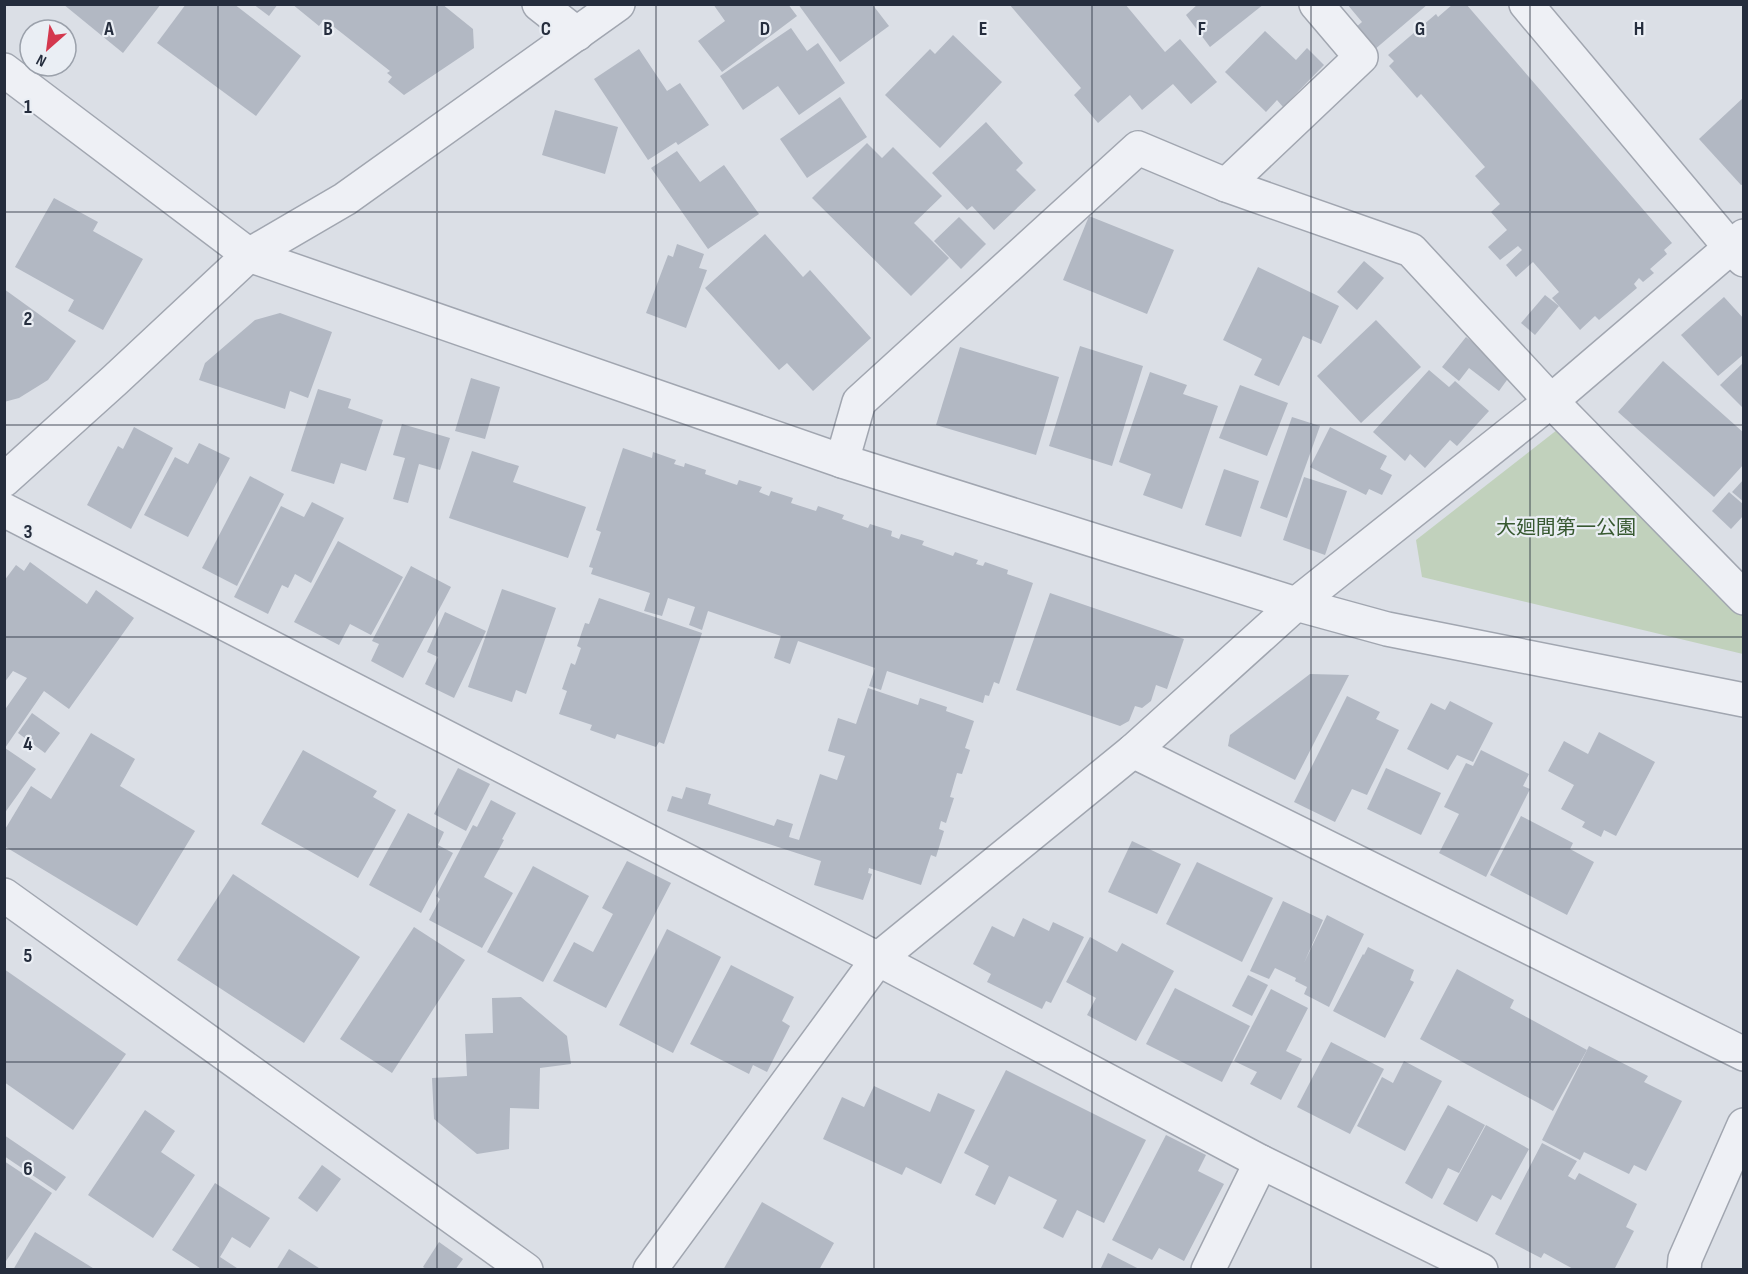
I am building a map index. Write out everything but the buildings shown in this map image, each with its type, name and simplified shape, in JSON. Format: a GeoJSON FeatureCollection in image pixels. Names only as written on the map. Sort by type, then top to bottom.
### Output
{"type":"FeatureCollection","features":[{"type":"Feature","properties":{"kind":"street"},"geometry":{"type":"LineString","coordinates":[[538,4],[577,34]]}},
{"type":"Feature","properties":{"kind":"street"},"geometry":{"type":"LineString","coordinates":[[4,480],[249,255],[345,199],[618,4]]}},
{"type":"Feature","properties":{"kind":"street"},"geometry":{"type":"LineString","coordinates":[[1226,185],[1361,57],[1316,4]]}},
{"type":"Feature","properties":{"kind":"street"},"geometry":{"type":"LineString","coordinates":[[650,1269],[878,959],[1133,751],[1296,604],[1739,248],[1526,4]]}},
{"type":"Feature","properties":{"kind":"street"},"geometry":{"type":"LineString","coordinates":[[4,70],[249,255],[842,461],[1296,604],[1387,629],[1743,700]]}},
{"type":"Feature","properties":{"kind":"street"},"geometry":{"type":"LineString","coordinates":[[842,461],[859,402],[1138,148],[1226,185],[1411,250],[1551,401],[1743,598]]}},
{"type":"Feature","properties":{"kind":"street"},"geometry":{"type":"LineString","coordinates":[[4,510],[878,959],[1262,1162],[1481,1269]]}},
{"type":"Feature","properties":{"kind":"street"},"geometry":{"type":"LineString","coordinates":[[1133,751],[1743,1054]]}},
{"type":"Feature","properties":{"kind":"street"},"geometry":{"type":"LineString","coordinates":[[4,895],[526,1269]]}},
{"type":"Feature","properties":{"kind":"street"},"geometry":{"type":"LineString","coordinates":[[1684,1269],[1685,1259],[1743,1125]]}},
{"type":"Feature","properties":{"kind":"street"},"geometry":{"type":"LineString","coordinates":[[1208,1269],[1262,1162]]}},
{"type":"Feature","properties":{"kind":"green space","name":"大廻間第一公園"},"geometry":{"type":"Polygon","coordinates":[[[1557,430],[1743,594],[1743,654],[1422,577],[1416,540],[1557,430]]]}}]}
